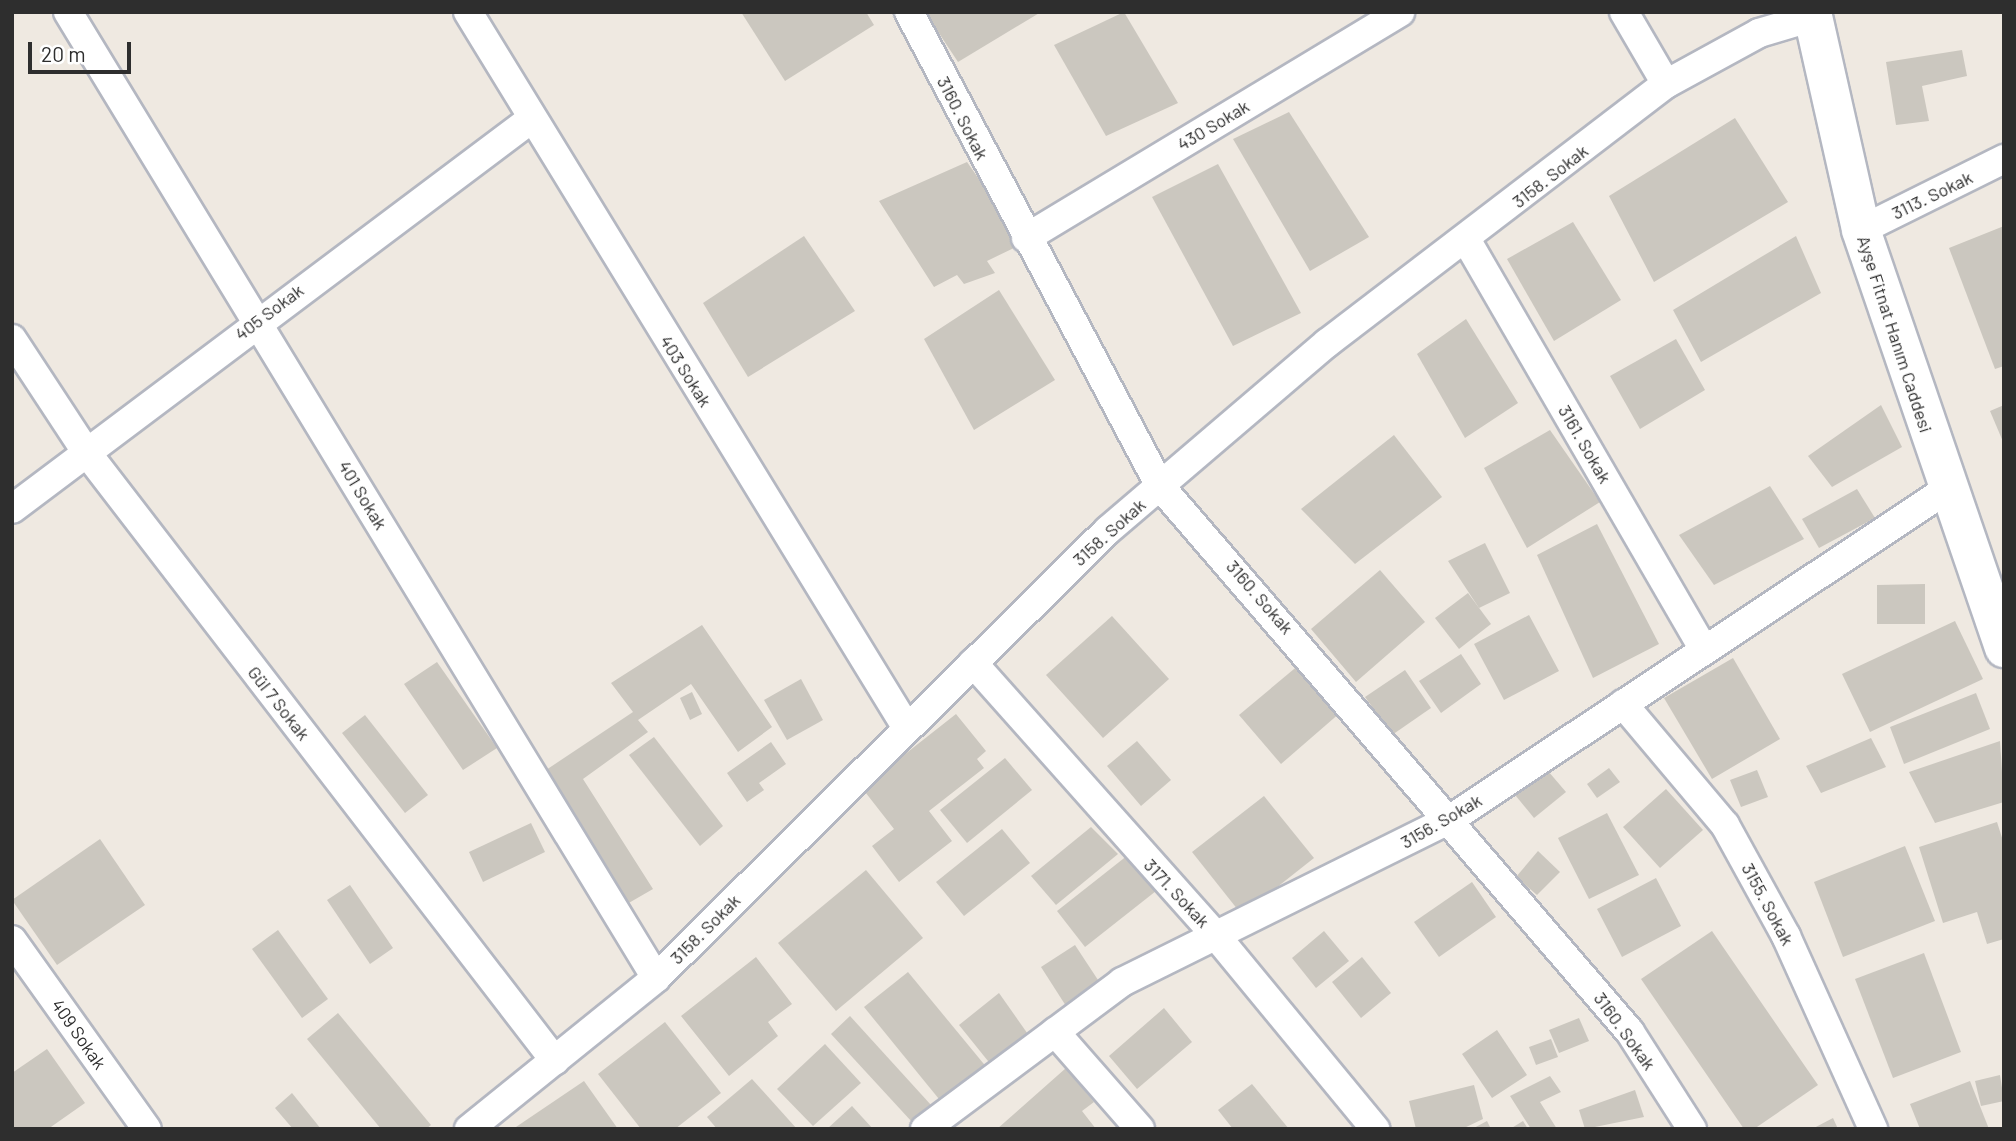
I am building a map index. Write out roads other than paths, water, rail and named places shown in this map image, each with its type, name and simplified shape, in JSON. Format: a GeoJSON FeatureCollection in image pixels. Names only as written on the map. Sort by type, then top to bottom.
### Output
{"type":"FeatureCollection","features":[{"type":"Feature","properties":{"kind":"street","name":"401 Sokak"},"geometry":{"type":"LineString","coordinates":[[68,12],[656,978]]}},
{"type":"Feature","properties":{"kind":"street","name":"403 Sokak"},"geometry":{"type":"LineString","coordinates":[[468,12],[530,120],[907,728]]}},
{"type":"Feature","properties":{"kind":"street","name":"3160. Sokak"},"geometry":{"type":"LineString","coordinates":[[909,12],[1160,486],[1452,818],[1630,1032],[1692,1129]]}},
{"type":"Feature","properties":{"kind":"street","name":"430 Sokak"},"geometry":{"type":"LineString","coordinates":[[1026,237],[1400,12]]}},
{"type":"Feature","properties":{"kind":"street"},"geometry":{"type":"LineString","coordinates":[[1624,12],[1666,84]]}},
{"type":"Feature","properties":{"kind":"street","name":"3158. Sokak"},"geometry":{"type":"LineString","coordinates":[[469,1129],[656,978],[973,663],[1160,486],[1327,343],[1467,241],[1666,84],[1759,33],[1812,15]]}},
{"type":"Feature","properties":{"kind":"street","name":"Ayşe Fitnat Hanım Caddesi"},"geometry":{"type":"LineString","coordinates":[[1812,15],[1861,230],[1946,490],[1992,579],[2004,648]]}},
{"type":"Feature","properties":{"kind":"street","name":"405 Sokak"},"geometry":{"type":"LineString","coordinates":[[12,509],[256,320],[530,120]]}},
{"type":"Feature","properties":{"kind":"street","name":"3113. Sokak"},"geometry":{"type":"LineString","coordinates":[[1861,230],[2004,159]]}},
{"type":"Feature","properties":{"kind":"street","name":"3161. Sokak"},"geometry":{"type":"LineString","coordinates":[[1467,241],[1702,646]]}},
{"type":"Feature","properties":{"kind":"street","name":"Gül 7 Sokak"},"geometry":{"type":"LineString","coordinates":[[12,339],[87,453],[555,1061]]}},
{"type":"Feature","properties":{"kind":"street","name":"3156. Sokak"},"geometry":{"type":"LineString","coordinates":[[925,1129],[1122,982],[1452,818],[1623,704],[1702,646],[1946,490]]}},
{"type":"Feature","properties":{"kind":"street","name":"3171. Sokak"},"geometry":{"type":"LineString","coordinates":[[973,663],[1217,937],[1375,1129]]}},
{"type":"Feature","properties":{"kind":"street","name":"3155. Sokak"},"geometry":{"type":"LineString","coordinates":[[1623,704],[1725,825],[1786,936],[1873,1129]]}},
{"type":"Feature","properties":{"kind":"street","name":"409 Sokak"},"geometry":{"type":"LineString","coordinates":[[12,940],[146,1129]]}},
{"type":"Feature","properties":{"kind":"street"},"geometry":{"type":"LineString","coordinates":[[1055,1032],[1140,1129]]}}]}
